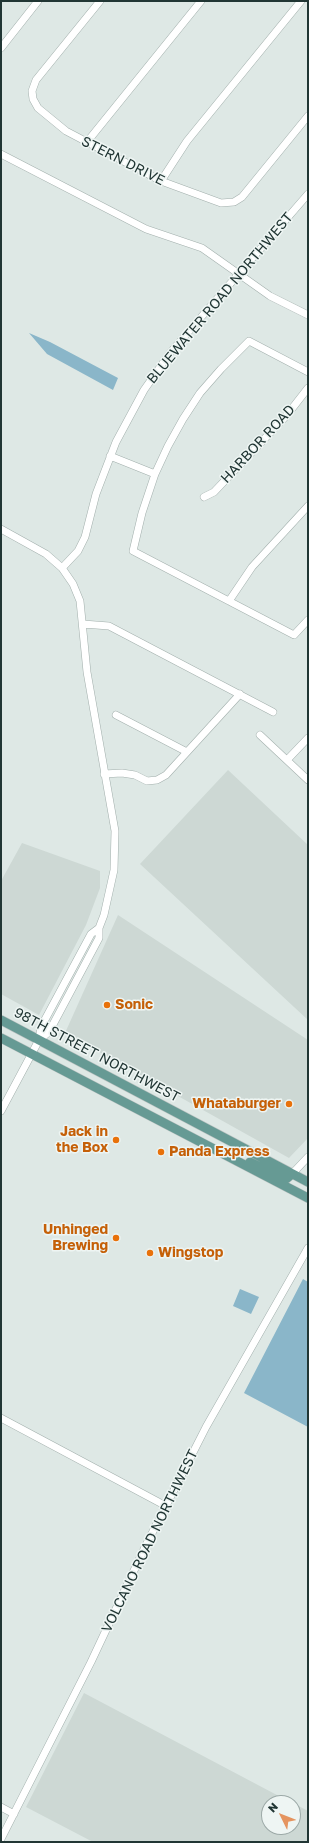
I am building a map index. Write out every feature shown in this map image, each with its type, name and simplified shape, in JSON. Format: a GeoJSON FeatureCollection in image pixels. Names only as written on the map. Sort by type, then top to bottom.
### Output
{"type":"FeatureCollection","features":[{"type":"Feature","properties":{"kind":"main road","name":"98TH STREET NORTHWEST"},"geometry":{"type":"LineString","coordinates":[[1,1020],[308,1182]]}},
{"type":"Feature","properties":{"kind":"main road","name":"98TH STREET NORTHWEST"},"geometry":{"type":"LineString","coordinates":[[1,1038],[239,1163],[307,1196]]}},
{"type":"Feature","properties":{"kind":"main road"},"geometry":{"type":"LineString","coordinates":[[239,1163],[252,1163],[286,1179],[292,1174]]}},
{"type":"Feature","properties":{"kind":"street"},"geometry":{"type":"LineString","coordinates":[[1,48],[38,1]]}},
{"type":"Feature","properties":{"kind":"street","name":"STERN DRIVE"},"geometry":{"type":"LineString","coordinates":[[100,1],[36,80],[32,91],[33,99],[38,108],[66,131],[161,181],[221,203],[234,202],[242,197],[308,116]]}},
{"type":"Feature","properties":{"kind":"street"},"geometry":{"type":"LineString","coordinates":[[87,142],[200,1]]}},
{"type":"Feature","properties":{"kind":"street"},"geometry":{"type":"LineString","coordinates":[[161,181],[187,141],[301,1]]}},
{"type":"Feature","properties":{"kind":"street"},"geometry":{"type":"LineString","coordinates":[[1,154],[146,229],[202,248],[270,296],[308,315]]}},
{"type":"Feature","properties":{"kind":"street","name":"BLUEWATER ROAD NORTHWEST"},"geometry":{"type":"LineString","coordinates":[[62,568],[78,551],[85,537],[96,494],[110,456],[130,412],[156,372],[186,334],[308,194]]}},
{"type":"Feature","properties":{"kind":"street"},"geometry":{"type":"LineString","coordinates":[[308,372],[249,341],[221,369],[200,394],[183,419],[168,446],[155,474],[142,513],[133,551],[294,635],[308,620]]}},
{"type":"Feature","properties":{"kind":"street","name":"HARBOR ROAD"},"geometry":{"type":"LineString","coordinates":[[204,497],[214,492],[287,415],[308,388]]}},
{"type":"Feature","properties":{"kind":"street"},"geometry":{"type":"LineString","coordinates":[[110,456],[155,474]]}},
{"type":"Feature","properties":{"kind":"street"},"geometry":{"type":"LineString","coordinates":[[229,600],[238,584],[264,552],[308,506]]}},
{"type":"Feature","properties":{"kind":"street"},"geometry":{"type":"LineString","coordinates":[[1,529],[46,554],[62,568],[73,584],[80,601],[87,672],[104,774],[116,831],[114,870],[104,915],[99,928],[99,938],[49,1032],[38,1040],[1,1111]]}},
{"type":"Feature","properties":{"kind":"street"},"geometry":{"type":"LineString","coordinates":[[83,624],[109,626],[273,712]]}},
{"type":"Feature","properties":{"kind":"street"},"geometry":{"type":"LineString","coordinates":[[104,774],[122,773],[135,775],[147,781],[157,780],[166,775],[240,694]]}},
{"type":"Feature","properties":{"kind":"street"},"geometry":{"type":"LineString","coordinates":[[116,714],[187,752]]}},
{"type":"Feature","properties":{"kind":"street"},"geometry":{"type":"LineString","coordinates":[[260,735],[308,780]]}},
{"type":"Feature","properties":{"kind":"street"},"geometry":{"type":"LineString","coordinates":[[287,760],[308,738]]}},
{"type":"Feature","properties":{"kind":"street"},"geometry":{"type":"LineString","coordinates":[[292,1174],[308,1157]]}},
{"type":"Feature","properties":{"kind":"street","name":"VOLCANO ROAD NORTHWEST"},"geometry":{"type":"LineString","coordinates":[[1,1839],[91,1662],[166,1506],[206,1427],[308,1248]]}},
{"type":"Feature","properties":{"kind":"street"},"geometry":{"type":"LineString","coordinates":[[1,1418],[166,1506]]}},
{"type":"Feature","properties":{"kind":"street"},"geometry":{"type":"LineString","coordinates":[[1,1807],[14,1814]]}},
{"type":"Feature","properties":{"kind":"shaded area"},"geometry":{"type":"Polygon","coordinates":[[[228,770],[308,845],[308,1020],[140,864],[228,770]]]}},
{"type":"Feature","properties":{"kind":"shaded area"},"geometry":{"type":"Polygon","coordinates":[[[22,843],[100,871],[100,888],[86,925],[39,1015],[1,994],[1,881],[22,843]]]}},
{"type":"Feature","properties":{"kind":"shaded area"},"geometry":{"type":"Polygon","coordinates":[[[118,915],[308,1040],[308,1138],[289,1158],[65,1033],[118,915]]]}},
{"type":"Feature","properties":{"kind":"shaded area"},"geometry":{"type":"Polygon","coordinates":[[[84,1693],[277,1795],[261,1795],[261,1835],[301,1835],[301,1807],[308,1811],[308,1842],[93,1842],[26,1807],[84,1693]]]}},
{"type":"Feature","properties":{"kind":"water"},"geometry":{"type":"Polygon","coordinates":[[[29,333],[50,342],[118,378],[113,390],[47,354],[29,333]]]}},
{"type":"Feature","properties":{"kind":"water"},"geometry":{"type":"Polygon","coordinates":[[[303,1279],[308,1282],[308,1427],[244,1393],[303,1279]]]}},
{"type":"Feature","properties":{"kind":"water"},"geometry":{"type":"Polygon","coordinates":[[[240,1289],[259,1297],[251,1314],[233,1306],[240,1289]]]}},
{"type":"Feature","properties":{"kind":"place","name":"Sonic"},"geometry":{"type":"Point","coordinates":[107,1005]}},
{"type":"Feature","properties":{"kind":"place","name":"Whataburger"},"geometry":{"type":"Point","coordinates":[289,1104]}},
{"type":"Feature","properties":{"kind":"place","name":"Jack in the Box"},"geometry":{"type":"Point","coordinates":[116,1140]}},
{"type":"Feature","properties":{"kind":"place","name":"Panda Express"},"geometry":{"type":"Point","coordinates":[161,1152]}},
{"type":"Feature","properties":{"kind":"place","name":"Unhinged Brewing"},"geometry":{"type":"Point","coordinates":[116,1238]}},
{"type":"Feature","properties":{"kind":"place","name":"Wingstop"},"geometry":{"type":"Point","coordinates":[150,1253]}}]}
